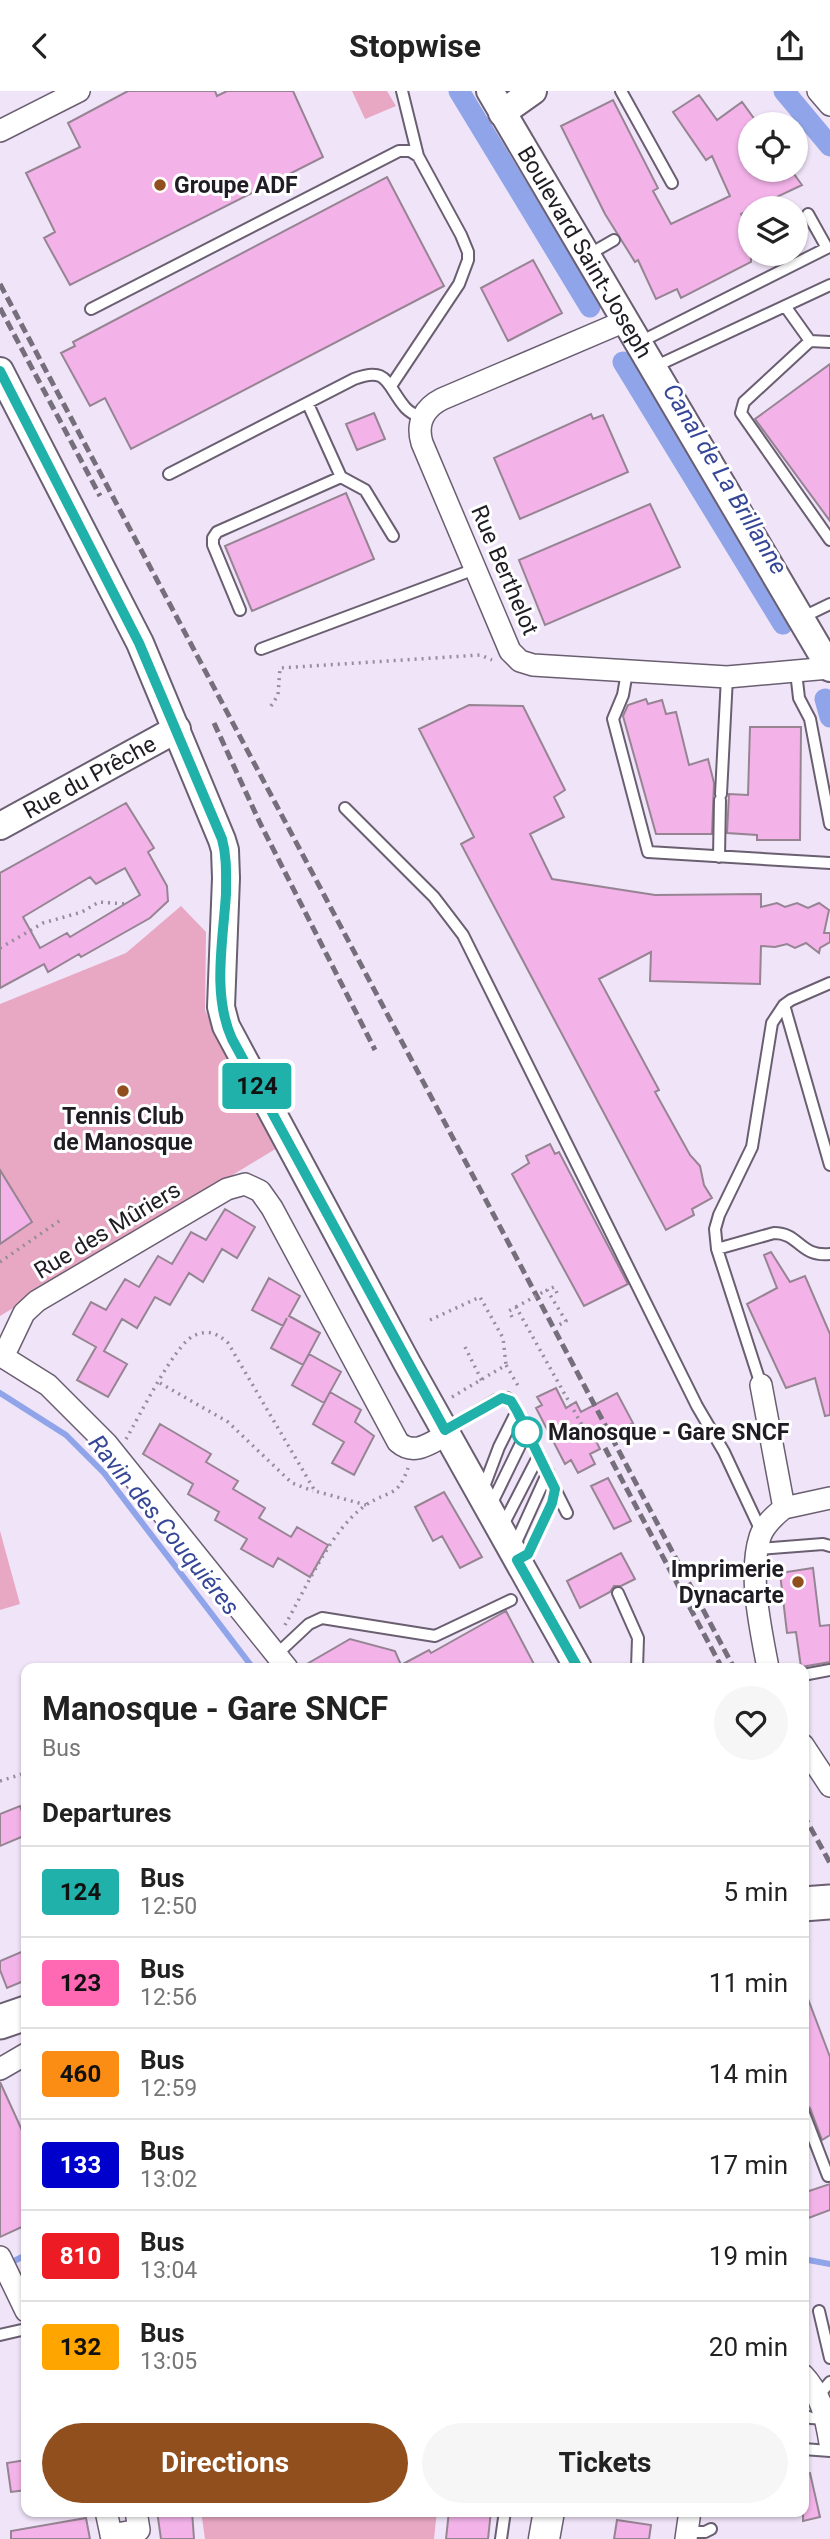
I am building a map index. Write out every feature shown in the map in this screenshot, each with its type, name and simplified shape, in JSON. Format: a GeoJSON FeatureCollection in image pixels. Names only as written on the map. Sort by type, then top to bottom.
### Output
{"type":"FeatureCollection","features":[{"type":"Feature","properties":{"kind":"main road"},"geometry":{"type":"LineString","coordinates":[[809,1904],[830,1902]]}},
{"type":"Feature","properties":{"kind":"main road"},"geometry":{"type":"LineString","coordinates":[[0,2022],[21,2015]]}},
{"type":"Feature","properties":{"kind":"main road"},"geometry":{"type":"LineString","coordinates":[[544,2539],[548,2517]]}},
{"type":"Feature","properties":{"kind":"main road"},"geometry":{"type":"LineString","coordinates":[[555,2539],[558,2517]]}},
{"type":"Feature","properties":{"kind":"street"},"geometry":{"type":"LineString","coordinates":[[0,131],[78,91]]}},
{"type":"Feature","properties":{"kind":"street"},"geometry":{"type":"LineString","coordinates":[[496,102],[533,91]]}},
{"type":"Feature","properties":{"kind":"street"},"geometry":{"type":"LineString","coordinates":[[818,91],[830,105]]}},
{"type":"Feature","properties":{"kind":"street","name":"Boulevard Saint-Joseph"},"geometry":{"type":"LineString","coordinates":[[496,102],[830,668]]}},
{"type":"Feature","properties":{"kind":"street"},"geometry":{"type":"LineString","coordinates":[[422,419],[432,405],[442,399],[625,321]]}},
{"type":"Feature","properties":{"kind":"street"},"geometry":{"type":"LineString","coordinates":[[0,371],[139,643],[177,729],[225,851],[221,1007],[226,1026],[330,1223],[575,1663]]}},
{"type":"Feature","properties":{"kind":"street","name":"Rue Berthelot"},"geometry":{"type":"LineString","coordinates":[[422,419],[422,443],[507,646],[520,661],[533,665],[727,677],[830,668]]}},
{"type":"Feature","properties":{"kind":"street","name":"Rue du Prêche"},"geometry":{"type":"LineString","coordinates":[[0,825],[177,729]]}},
{"type":"Feature","properties":{"kind":"street","name":"Rue des Mûriers"},"geometry":{"type":"LineString","coordinates":[[279,1657],[116,1455],[48,1385],[2,1356],[24,1313],[37,1301],[227,1189],[245,1184],[260,1191],[268,1201],[398,1441],[404,1447],[414,1449]]}},
{"type":"Feature","properties":{"kind":"street"},"geometry":{"type":"LineString","coordinates":[[761,1385],[784,1508]]}},
{"type":"Feature","properties":{"kind":"street"},"geometry":{"type":"LineString","coordinates":[[414,1449],[447,1432]]}},
{"type":"Feature","properties":{"kind":"street"},"geometry":{"type":"LineString","coordinates":[[767,1663],[757,1605],[760,1541],[774,1515],[784,1508],[830,1497]]}},
{"type":"Feature","properties":{"kind":"street"},"geometry":{"type":"LineString","coordinates":[[809,1754],[830,1786]]}},
{"type":"Feature","properties":{"kind":"street"},"geometry":{"type":"LineString","coordinates":[[0,2069],[21,2057]]}},
{"type":"Feature","properties":{"kind":"street"},"geometry":{"type":"LineString","coordinates":[[5,2266],[21,2298]]}},
{"type":"Feature","properties":{"kind":"street"},"geometry":{"type":"LineString","coordinates":[[809,2379],[824,2389],[830,2443]]}},
{"type":"Feature","properties":{"kind":"street"},"geometry":{"type":"LineString","coordinates":[[107,2517],[112,2537],[139,2527]]}},
{"type":"Feature","properties":{"kind":"lane"},"geometry":{"type":"LineString","coordinates":[[391,386],[459,284],[468,260],[468,252],[461,235],[418,156],[402,91]]}},
{"type":"Feature","properties":{"kind":"lane"},"geometry":{"type":"LineString","coordinates":[[621,91],[672,183]]}},
{"type":"Feature","properties":{"kind":"lane"},"geometry":{"type":"LineString","coordinates":[[91,309],[399,151],[410,151],[418,156]]}},
{"type":"Feature","properties":{"kind":"lane"},"geometry":{"type":"LineString","coordinates":[[808,214],[827,248],[808,258]]}},
{"type":"Feature","properties":{"kind":"lane"},"geometry":{"type":"LineString","coordinates":[[588,255],[614,240]]}},
{"type":"Feature","properties":{"kind":"lane"},"geometry":{"type":"LineString","coordinates":[[638,343],[791,266]]}},
{"type":"Feature","properties":{"kind":"lane"},"geometry":{"type":"LineString","coordinates":[[652,368],[830,285]]}},
{"type":"Feature","properties":{"kind":"lane"},"geometry":{"type":"LineString","coordinates":[[785,306],[810,341]]}},
{"type":"Feature","properties":{"kind":"lane"},"geometry":{"type":"LineString","coordinates":[[830,342],[810,341],[744,402],[741,413],[830,540]]}},
{"type":"Feature","properties":{"kind":"lane"},"geometry":{"type":"LineString","coordinates":[[169,474],[354,379],[372,373],[381,375],[404,407],[422,419]]}},
{"type":"Feature","properties":{"kind":"lane"},"geometry":{"type":"LineString","coordinates":[[308,404],[341,477],[365,490],[393,536]]}},
{"type":"Feature","properties":{"kind":"lane"},"geometry":{"type":"LineString","coordinates":[[240,610],[213,545],[217,533],[341,477]]}},
{"type":"Feature","properties":{"kind":"lane"},"geometry":{"type":"LineString","coordinates":[[261,649],[475,569]]}},
{"type":"Feature","properties":{"kind":"lane"},"geometry":{"type":"LineString","coordinates":[[801,618],[830,604]]}},
{"type":"Feature","properties":{"kind":"lane"},"geometry":{"type":"LineString","coordinates":[[627,672],[623,697],[613,719],[645,849],[655,854],[830,863]]}},
{"type":"Feature","properties":{"kind":"lane"},"geometry":{"type":"LineString","coordinates":[[796,672],[799,698],[810,719],[830,824]]}},
{"type":"Feature","properties":{"kind":"lane"},"geometry":{"type":"LineString","coordinates":[[719,857],[727,677]]}},
{"type":"Feature","properties":{"kind":"lane"},"geometry":{"type":"LineString","coordinates":[[345,808],[434,898],[463,935],[697,1406],[729,1462],[760,1541],[830,1546]]}},
{"type":"Feature","properties":{"kind":"lane"},"geometry":{"type":"LineString","coordinates":[[761,1385],[717,1249],[715,1229],[719,1215],[752,1147],[769,1030],[784,1005],[830,983]]}},
{"type":"Feature","properties":{"kind":"lane"},"geometry":{"type":"LineString","coordinates":[[784,1005],[830,1165]]}},
{"type":"Feature","properties":{"kind":"lane"},"geometry":{"type":"LineString","coordinates":[[717,1249],[774,1233],[784,1233],[813,1254],[830,1254]]}},
{"type":"Feature","properties":{"kind":"lane"},"geometry":{"type":"LineString","coordinates":[[447,1432],[502,1398],[511,1401],[567,1513]]}},
{"type":"Feature","properties":{"kind":"lane"},"geometry":{"type":"LineString","coordinates":[[517,1411],[499,1447],[500,1528],[528,1554],[552,1503],[555,1489]]}},
{"type":"Feature","properties":{"kind":"lane"},"geometry":{"type":"LineString","coordinates":[[500,1528],[527,1431]]}},
{"type":"Feature","properties":{"kind":"lane"},"geometry":{"type":"LineString","coordinates":[[500,1528],[539,1455]]}},
{"type":"Feature","properties":{"kind":"lane"},"geometry":{"type":"LineString","coordinates":[[500,1528],[548,1472]]}},
{"type":"Feature","properties":{"kind":"lane"},"geometry":{"type":"LineString","coordinates":[[618,1593],[638,1638],[638,1663]]}},
{"type":"Feature","properties":{"kind":"lane"},"geometry":{"type":"LineString","coordinates":[[279,1657],[309,1624],[322,1618],[435,1636],[511,1600]]}},
{"type":"Feature","properties":{"kind":"lane"},"geometry":{"type":"LineString","coordinates":[[809,1674],[830,1670]]}},
{"type":"Feature","properties":{"kind":"lane"},"geometry":{"type":"LineString","coordinates":[[809,2127],[828,2176]]}},
{"type":"Feature","properties":{"kind":"lane"},"geometry":{"type":"LineString","coordinates":[[818,2311],[830,2358]]}},
{"type":"Feature","properties":{"kind":"lane"},"geometry":{"type":"LineString","coordinates":[[0,2335],[21,2330]]}},
{"type":"Feature","properties":{"kind":"lane"},"geometry":{"type":"LineString","coordinates":[[809,2417],[826,2419]]}},
{"type":"Feature","properties":{"kind":"lane"},"geometry":{"type":"LineString","coordinates":[[809,2449],[830,2451]]}},
{"type":"Feature","properties":{"kind":"lane"},"geometry":{"type":"LineString","coordinates":[[501,2539],[504,2517]]}},
{"type":"Feature","properties":{"kind":"lane"},"geometry":{"type":"LineString","coordinates":[[689,2521],[705,2532],[710,2529]]}},
{"type":"Feature","properties":{"kind":"path"},"geometry":{"type":"LineString","coordinates":[[271,706],[278,695],[280,668],[480,655],[508,665],[520,661]]}},
{"type":"Feature","properties":{"kind":"path"},"geometry":{"type":"LineString","coordinates":[[0,948],[48,921],[82,912],[99,902],[127,904]]}},
{"type":"Feature","properties":{"kind":"path"},"geometry":{"type":"LineString","coordinates":[[0,1262],[62,1219]]}},
{"type":"Feature","properties":{"kind":"path"},"geometry":{"type":"LineString","coordinates":[[512,1317],[509,1311],[516,1307],[554,1287],[557,1293]]}},
{"type":"Feature","properties":{"kind":"path"},"geometry":{"type":"LineString","coordinates":[[548,1290],[565,1321],[559,1325]]}},
{"type":"Feature","properties":{"kind":"path"},"geometry":{"type":"LineString","coordinates":[[430,1320],[480,1297],[503,1338],[506,1365],[521,1389]]}},
{"type":"Feature","properties":{"kind":"path"},"geometry":{"type":"LineString","coordinates":[[516,1307],[582,1425],[577,1428]]}},
{"type":"Feature","properties":{"kind":"path"},"geometry":{"type":"LineString","coordinates":[[116,1455],[184,1343],[203,1333],[220,1336],[228,1343],[315,1492]]}},
{"type":"Feature","properties":{"kind":"path"},"geometry":{"type":"LineString","coordinates":[[533,1338],[540,1334]]}},
{"type":"Feature","properties":{"kind":"path"},"geometry":{"type":"LineString","coordinates":[[465,1347],[482,1381]]}},
{"type":"Feature","properties":{"kind":"path"},"geometry":{"type":"LineString","coordinates":[[451,1398],[506,1365]]}},
{"type":"Feature","properties":{"kind":"path"},"geometry":{"type":"LineString","coordinates":[[160,1383],[228,1422],[292,1483],[366,1505]]}},
{"type":"Feature","properties":{"kind":"path"},"geometry":{"type":"LineString","coordinates":[[279,1657],[335,1536],[366,1505],[395,1492],[401,1485],[414,1449]]}},
{"type":"Feature","properties":{"kind":"path"},"geometry":{"type":"LineString","coordinates":[[0,1781],[21,1775]]}},
{"type":"Feature","properties":{"kind":"shaded area"},"geometry":{"type":"Polygon","coordinates":[[[352,91],[387,91],[396,106],[365,119],[352,91]]]}},
{"type":"Feature","properties":{"kind":"shaded area","name":"Tennis Club de Manosque"},"geometry":{"type":"Polygon","coordinates":[[[181,906],[206,932],[205,1010],[277,1148],[0,1316],[0,1004],[126,953],[181,906]]]}},
{"type":"Feature","properties":{"kind":"shaded area"},"geometry":{"type":"Polygon","coordinates":[[[0,1531],[20,1604],[0,1610],[0,1531]]]}},
{"type":"Feature","properties":{"kind":"shaded area"},"geometry":{"type":"Polygon","coordinates":[[[202,2517],[436,2517],[434,2539],[205,2539],[202,2517]]]}},
{"type":"Feature","properties":{"kind":"building","name":"Groupe ADF"},"geometry":{"type":"Polygon","coordinates":[[[128,91],[215,91],[217,96],[227,91],[293,91],[323,157],[70,285],[44,238],[55,232],[26,173],[80,147],[68,123],[128,91]]]}},
{"type":"Feature","properties":{"kind":"building"},"geometry":{"type":"Polygon","coordinates":[[[699,95],[717,120],[742,102],[749,112],[738,112],[738,182],[800,182],[802,185],[779,196],[738,196],[738,266],[743,266],[681,298],[677,289],[656,299],[638,260],[635,262],[605,214],[561,126],[613,100],[658,188],[653,191],[671,224],[730,196],[712,156],[706,160],[673,112],[699,95]]]}},
{"type":"Feature","properties":{"kind":"building"},"geometry":{"type":"Polygon","coordinates":[[[387,177],[444,286],[131,449],[105,398],[90,406],[61,353],[75,346],[73,342],[387,177]]]}},
{"type":"Feature","properties":{"kind":"building"},"geometry":{"type":"Polygon","coordinates":[[[533,260],[562,313],[508,341],[481,288],[533,260]]]}},
{"type":"Feature","properties":{"kind":"building"},"geometry":{"type":"Polygon","coordinates":[[[830,364],[830,521],[755,419],[830,364]]]}},
{"type":"Feature","properties":{"kind":"building"},"geometry":{"type":"Polygon","coordinates":[[[374,413],[385,439],[357,450],[346,424],[374,413]]]}},
{"type":"Feature","properties":{"kind":"building"},"geometry":{"type":"Polygon","coordinates":[[[591,414],[593,419],[603,415],[628,472],[520,519],[494,458],[591,414]]]}},
{"type":"Feature","properties":{"kind":"building"},"geometry":{"type":"Polygon","coordinates":[[[346,493],[374,559],[252,611],[225,546],[346,493]]]}},
{"type":"Feature","properties":{"kind":"building"},"geometry":{"type":"Polygon","coordinates":[[[650,504],[680,567],[545,625],[519,560],[650,504]]]}},
{"type":"Feature","properties":{"kind":"building"},"geometry":{"type":"Polygon","coordinates":[[[646,699],[648,704],[662,700],[666,714],[676,712],[689,765],[708,759],[714,783],[712,834],[656,834],[623,716],[628,705],[646,699]]]}},
{"type":"Feature","properties":{"kind":"building"},"geometry":{"type":"Polygon","coordinates":[[[469,705],[523,706],[565,790],[554,797],[564,817],[530,834],[552,879],[655,895],[761,894],[761,907],[777,903],[785,907],[797,903],[808,908],[819,903],[829,910],[824,933],[830,933],[830,942],[820,948],[819,953],[806,943],[795,948],[787,944],[761,946],[760,984],[650,981],[651,952],[599,979],[659,1090],[655,1092],[690,1155],[700,1166],[704,1185],[712,1198],[692,1209],[694,1215],[666,1230],[461,844],[474,837],[419,729],[469,705]]]}},
{"type":"Feature","properties":{"kind":"building"},"geometry":{"type":"Polygon","coordinates":[[[750,727],[801,727],[800,840],[757,840],[757,835],[727,833],[729,794],[748,795],[750,727]]]}},
{"type":"Feature","properties":{"kind":"building"},"geometry":{"type":"Polygon","coordinates":[[[126,803],[154,848],[148,852],[167,886],[168,901],[150,918],[81,957],[79,954],[48,972],[44,964],[0,988],[0,873],[126,803]],[[125,868],[96,884],[90,877],[23,917],[40,948],[67,933],[70,937],[140,895],[125,868]]]}},
{"type":"Feature","properties":{"kind":"building"},"geometry":{"type":"Polygon","coordinates":[[[550,1144],[555,1154],[559,1152],[628,1284],[584,1306],[512,1174],[529,1163],[526,1156],[550,1144]]]}},
{"type":"Feature","properties":{"kind":"building","name":"Tennis Club de Manosque"},"geometry":{"type":"Polygon","coordinates":[[[0,1170],[32,1222],[0,1244],[0,1170]]]}},
{"type":"Feature","properties":{"kind":"building"},"geometry":{"type":"Polygon","coordinates":[[[225,1209],[255,1227],[237,1258],[222,1249],[203,1282],[189,1273],[170,1305],[155,1297],[137,1328],[122,1319],[104,1351],[127,1364],[108,1397],[77,1380],[96,1347],[73,1334],[91,1302],[106,1310],[125,1279],[139,1287],[158,1256],[172,1264],[191,1232],[206,1240],[225,1209]]]}},
{"type":"Feature","properties":{"kind":"building"},"geometry":{"type":"Polygon","coordinates":[[[771,1252],[790,1282],[805,1276],[830,1334],[830,1415],[825,1416],[815,1378],[786,1388],[747,1304],[777,1288],[764,1255],[771,1252]]]}},
{"type":"Feature","properties":{"kind":"building"},"geometry":{"type":"Polygon","coordinates":[[[269,1278],[300,1296],[289,1316],[320,1333],[303,1365],[271,1348],[283,1326],[252,1310],[269,1278]]]}},
{"type":"Feature","properties":{"kind":"building"},"geometry":{"type":"Polygon","coordinates":[[[309,1354],[341,1372],[324,1403],[292,1385],[309,1354]]]}},
{"type":"Feature","properties":{"kind":"building"},"geometry":{"type":"Polygon","coordinates":[[[556,1388],[566,1408],[576,1402],[581,1412],[617,1393],[633,1423],[597,1443],[600,1449],[590,1454],[595,1464],[578,1473],[571,1460],[565,1464],[536,1408],[542,1405],[537,1397],[556,1388]]]}},
{"type":"Feature","properties":{"kind":"building"},"geometry":{"type":"Polygon","coordinates":[[[330,1392],[361,1410],[355,1422],[374,1436],[354,1475],[332,1463],[344,1442],[313,1424],[330,1392]]]}},
{"type":"Feature","properties":{"kind":"building"},"geometry":{"type":"Polygon","coordinates":[[[160,1424],[211,1454],[206,1462],[238,1481],[233,1489],[265,1508],[259,1518],[291,1537],[297,1527],[328,1545],[310,1577],[278,1558],[273,1567],[241,1549],[247,1539],[215,1520],[219,1512],[188,1494],[193,1484],[143,1454],[160,1424]]]}},
{"type":"Feature","properties":{"kind":"building"},"geometry":{"type":"Polygon","coordinates":[[[608,1478],[631,1521],[614,1529],[591,1486],[608,1478]]]}},
{"type":"Feature","properties":{"kind":"building"},"geometry":{"type":"Polygon","coordinates":[[[444,1492],[482,1557],[460,1568],[442,1536],[433,1541],[415,1507],[444,1492]]]}},
{"type":"Feature","properties":{"kind":"building"},"geometry":{"type":"Polygon","coordinates":[[[621,1553],[635,1579],[621,1586],[614,1586],[610,1592],[580,1608],[567,1581],[621,1553]]]}},
{"type":"Feature","properties":{"kind":"building"},"geometry":{"type":"Polygon","coordinates":[[[813,1568],[820,1626],[830,1625],[830,1662],[809,1666],[809,1663],[800,1663],[796,1632],[787,1633],[780,1573],[813,1568]]]}},
{"type":"Feature","properties":{"kind":"building"},"geometry":{"type":"Polygon","coordinates":[[[506,1611],[533,1663],[405,1663],[429,1650],[431,1653],[506,1611]]]}},
{"type":"Feature","properties":{"kind":"building"},"geometry":{"type":"Polygon","coordinates":[[[350,1639],[395,1651],[400,1663],[309,1663],[350,1639]]]}},
{"type":"Feature","properties":{"kind":"building"},"geometry":{"type":"Polygon","coordinates":[[[20,1806],[21,1809],[21,1837],[0,1846],[0,1814],[20,1806]]]}},
{"type":"Feature","properties":{"kind":"building"},"geometry":{"type":"Polygon","coordinates":[[[21,1952],[21,1982],[7,1988],[0,1970],[0,1961],[21,1952]]]}},
{"type":"Feature","properties":{"kind":"building"},"geometry":{"type":"Polygon","coordinates":[[[809,2002],[830,2057],[830,2135],[822,2140],[810,2108],[809,2002]]]}},
{"type":"Feature","properties":{"kind":"building"},"geometry":{"type":"Polygon","coordinates":[[[0,2082],[21,2128],[21,2227],[0,2237],[0,2082]]]}},
{"type":"Feature","properties":{"kind":"building"},"geometry":{"type":"Polygon","coordinates":[[[830,2184],[830,2210],[809,2218],[809,2191],[830,2184]]]}},
{"type":"Feature","properties":{"kind":"building"},"geometry":{"type":"Polygon","coordinates":[[[21,2461],[21,2491],[11,2492],[7,2463],[21,2461]]]}},
{"type":"Feature","properties":{"kind":"building"},"geometry":{"type":"Polygon","coordinates":[[[809,2473],[820,2517],[803,2521],[803,2517],[809,2517],[809,2473]]]}},
{"type":"Feature","properties":{"kind":"building"},"geometry":{"type":"Polygon","coordinates":[[[158,2517],[192,2517],[194,2539],[161,2539],[158,2517]]]}},
{"type":"Feature","properties":{"kind":"building"},"geometry":{"type":"Polygon","coordinates":[[[448,2517],[490,2517],[488,2539],[446,2539],[448,2517]]]}},
{"type":"Feature","properties":{"kind":"building"},"geometry":{"type":"Polygon","coordinates":[[[86,2518],[90,2539],[11,2539],[11,2531],[86,2518]]]}},
{"type":"Feature","properties":{"kind":"building"},"geometry":{"type":"Polygon","coordinates":[[[617,2520],[651,2525],[649,2539],[614,2539],[617,2520]]]}},
{"type":"Feature","properties":{"kind":"waterway","name":"Canal de La Brillanne"},"geometry":{"type":"LineString","coordinates":[[459,91],[590,307]]}},
{"type":"Feature","properties":{"kind":"waterway"},"geometry":{"type":"LineString","coordinates":[[784,91],[830,146]]}},
{"type":"Feature","properties":{"kind":"waterway","name":"Canal de La Brillanne"},"geometry":{"type":"LineString","coordinates":[[623,362],[783,624]]}},
{"type":"Feature","properties":{"kind":"waterway","name":"Canal de La Brillanne"},"geometry":{"type":"LineString","coordinates":[[825,699],[830,717]]}},
{"type":"Feature","properties":{"kind":"waterway","name":"Ravin des Couquiéres"},"geometry":{"type":"LineString","coordinates":[[0,1393],[66,1435],[104,1473],[249,1663]]}},
{"type":"Feature","properties":{"kind":"waterway"},"geometry":{"type":"LineString","coordinates":[[8,2264],[21,2258]]}},
{"type":"Feature","properties":{"kind":"waterway"},"geometry":{"type":"LineString","coordinates":[[809,2260],[830,2264]]}},
{"type":"Feature","properties":{"kind":"railway"},"geometry":{"type":"LineString","coordinates":[[0,284],[731,1663]]}},
{"type":"Feature","properties":{"kind":"railway"},"geometry":{"type":"LineString","coordinates":[[0,308],[100,496]]}},
{"type":"Feature","properties":{"kind":"railway"},"geometry":{"type":"LineString","coordinates":[[214,723],[260,823],[375,1050]]}},
{"type":"Feature","properties":{"kind":"railway"},"geometry":{"type":"LineString","coordinates":[[605,1448],[719,1663]]}},
{"type":"Feature","properties":{"kind":"railway"},"geometry":{"type":"LineString","coordinates":[[809,1825],[830,1863]]}},
{"type":"Feature","properties":{"kind":"bus line","name":"124"},"geometry":{"type":"LineString","coordinates":[[0,371],[139,643],[222,839],[226,877],[221,1007],[226,1026],[445,1430],[496,1399],[507,1398],[517,1411],[555,1489],[552,1503],[528,1554],[517,1560],[575,1663]]}},
{"type":"Feature","properties":{"kind":"place","name":"Groupe ADF"},"geometry":{"type":"Point","coordinates":[160,185]}},
{"type":"Feature","properties":{"kind":"place","name":"Tennis Club de Manosque"},"geometry":{"type":"Point","coordinates":[123,1091]}},
{"type":"Feature","properties":{"kind":"place","name":"Manosque - Gare SNCF"},"geometry":{"type":"Point","coordinates":[527,1432]}},
{"type":"Feature","properties":{"kind":"place","name":"Imprimerie Dynacarte"},"geometry":{"type":"Point","coordinates":[798,1582]}}]}
